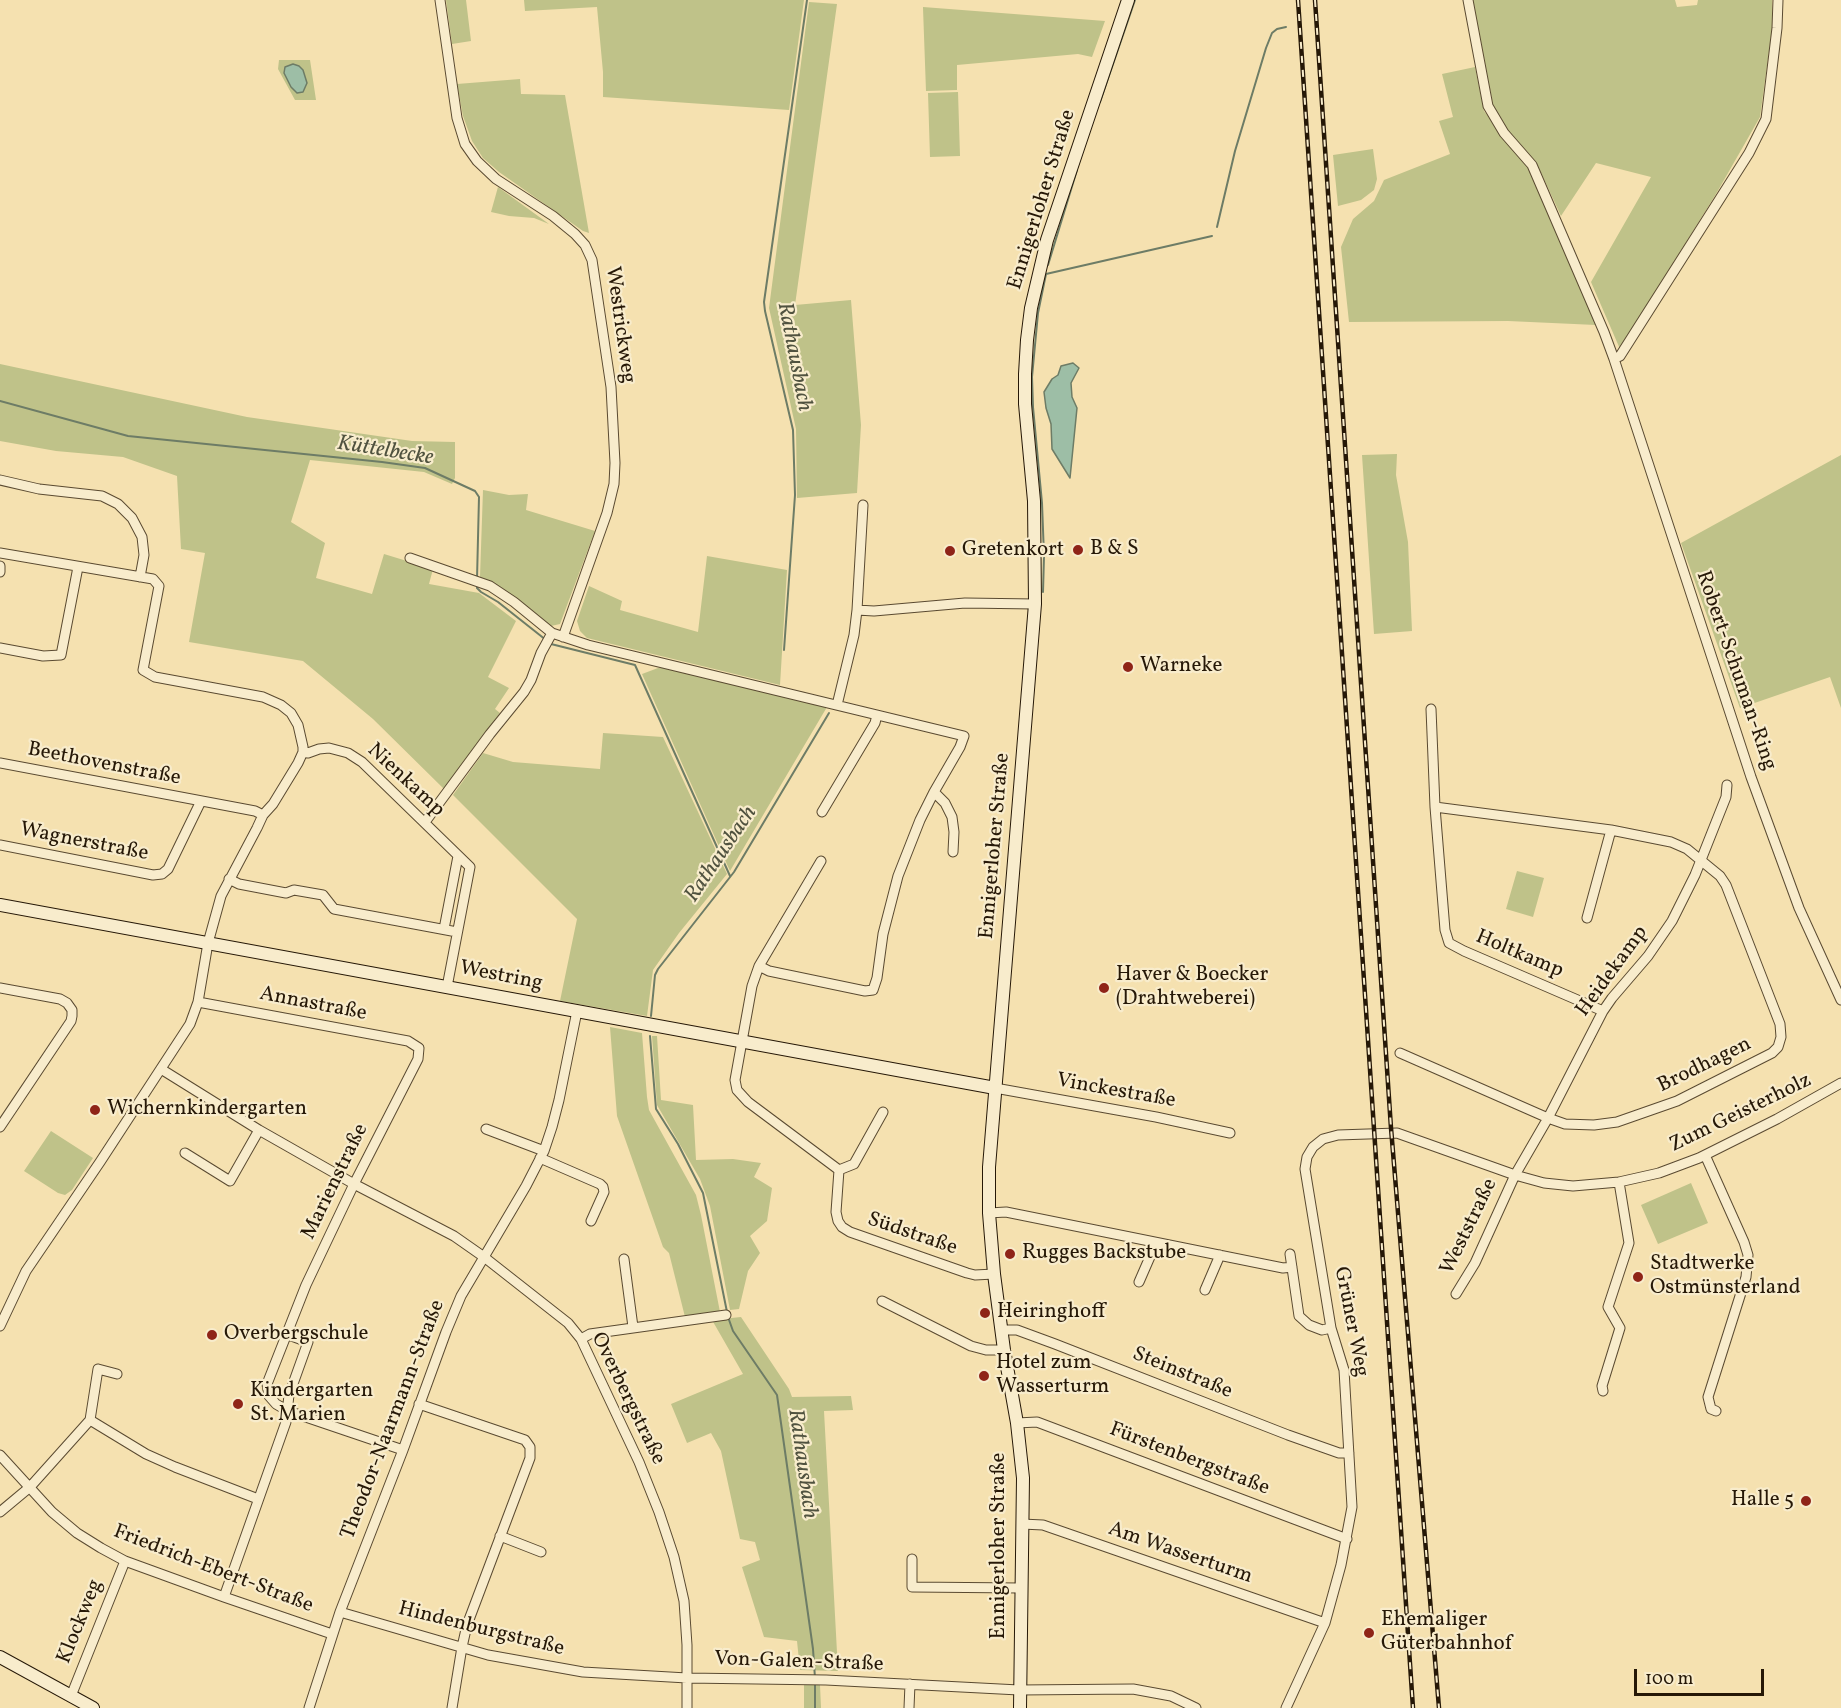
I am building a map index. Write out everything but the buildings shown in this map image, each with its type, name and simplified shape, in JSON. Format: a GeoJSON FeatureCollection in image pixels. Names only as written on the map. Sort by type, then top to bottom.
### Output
{"type":"FeatureCollection","features":[{"type":"Feature","properties":{"kind":"main road","name":"Ennigerloher Straße"},"geometry":{"type":"LineString","coordinates":[[1020,1708],[1023,1478],[1017,1423],[994,1274],[989,1213],[989,1167],[1035,604],[1034,501],[1025,404],[1025,374],[1031,308],[1047,240],[1128,0]]}},
{"type":"Feature","properties":{"kind":"main road","name":"Westring"},"geometry":{"type":"LineString","coordinates":[[0,905],[995,1088]]}},
{"type":"Feature","properties":{"kind":"main road"},"geometry":{"type":"LineString","coordinates":[[0,1657],[93,1708]]}},
{"type":"Feature","properties":{"kind":"street","name":"Westrickweg"},"geometry":{"type":"LineString","coordinates":[[440,0],[457,118],[465,144],[477,161],[496,179],[553,216],[575,234],[585,244],[592,260],[611,387],[614,484],[607,513],[563,637]]}},
{"type":"Feature","properties":{"kind":"street","name":"Robert-Schuman-Ring"},"geometry":{"type":"LineString","coordinates":[[1468,0],[1488,106],[1504,133],[1532,165],[1614,359],[1748,768],[1799,908],[1841,1000]]}},
{"type":"Feature","properties":{"kind":"street"},"geometry":{"type":"LineString","coordinates":[[1614,359],[1620,356],[1743,163],[1766,119],[1777,28],[1778,0]]}},
{"type":"Feature","properties":{"kind":"street"},"geometry":{"type":"LineString","coordinates":[[0,480],[39,489],[102,496],[118,504],[132,518],[142,537],[144,555],[140,577]]}},
{"type":"Feature","properties":{"kind":"street"},"geometry":{"type":"LineString","coordinates":[[837,705],[854,635],[863,505]]}},
{"type":"Feature","properties":{"kind":"street"},"geometry":{"type":"LineString","coordinates":[[0,1326],[26,1271],[190,1024],[198,1002],[208,943],[221,896],[263,815],[273,804],[303,752],[298,725],[291,713],[281,705],[263,697],[155,677],[143,670],[159,586],[153,579],[2,555]]}},
{"type":"Feature","properties":{"kind":"street"},"geometry":{"type":"LineString","coordinates":[[410,558],[490,586],[552,633],[563,637],[964,736],[934,792],[908,849],[891,898],[873,990],[865,991],[769,971],[759,966]]}},
{"type":"Feature","properties":{"kind":"street"},"geometry":{"type":"LineString","coordinates":[[0,566],[0,572]]}},
{"type":"Feature","properties":{"kind":"street"},"geometry":{"type":"LineString","coordinates":[[0,648],[43,656],[61,655],[78,567]]}},
{"type":"Feature","properties":{"kind":"street"},"geometry":{"type":"LineString","coordinates":[[857,610],[874,611],[965,603],[1035,604]]}},
{"type":"Feature","properties":{"kind":"street"},"geometry":{"type":"LineString","coordinates":[[425,822],[524,692],[552,633]]}},
{"type":"Feature","properties":{"kind":"street","name":"Holtkamp"},"geometry":{"type":"LineString","coordinates":[[1431,709],[1435,807],[1445,930],[1449,943],[1603,1011]]}},
{"type":"Feature","properties":{"kind":"street"},"geometry":{"type":"LineString","coordinates":[[822,812],[875,723],[877,715]]}},
{"type":"Feature","properties":{"kind":"street","name":"Nienkamp"},"geometry":{"type":"LineString","coordinates":[[303,752],[329,748],[348,753],[362,762],[470,867],[447,987]]}},
{"type":"Feature","properties":{"kind":"street","name":"Beethovenstraße"},"geometry":{"type":"LineString","coordinates":[[0,763],[255,811],[263,815]]}},
{"type":"Feature","properties":{"kind":"street","name":"Heidekamp"},"geometry":{"type":"LineString","coordinates":[[1515,1175],[1548,1119],[1603,1011],[1660,940],[1672,921],[1701,860],[1726,797],[1727,785]]}},
{"type":"Feature","properties":{"kind":"street"},"geometry":{"type":"LineString","coordinates":[[934,792],[945,803],[952,817],[953,852]]}},
{"type":"Feature","properties":{"kind":"street","name":"Beethovenstraße"},"geometry":{"type":"LineString","coordinates":[[162,874],[168,869],[201,801]]}},
{"type":"Feature","properties":{"kind":"street"},"geometry":{"type":"LineString","coordinates":[[1435,807],[1611,830],[1671,842],[1688,849],[1701,860]]}},
{"type":"Feature","properties":{"kind":"street"},"geometry":{"type":"LineString","coordinates":[[1587,918],[1611,830]]}},
{"type":"Feature","properties":{"kind":"street","name":"Wagnerstraße"},"geometry":{"type":"LineString","coordinates":[[0,845],[153,875],[162,874]]}},
{"type":"Feature","properties":{"kind":"street"},"geometry":{"type":"LineString","coordinates":[[444,929],[458,856]]}},
{"type":"Feature","properties":{"kind":"street","name":"Brodhagen"},"geometry":{"type":"LineString","coordinates":[[1548,1119],[1565,1124],[1594,1125],[1617,1122],[1677,1101],[1772,1053],[1778,1047],[1781,1037],[1780,1024],[1726,885],[1720,876],[1701,860]]}},
{"type":"Feature","properties":{"kind":"street"},"geometry":{"type":"LineString","coordinates":[[821,861],[759,966],[752,986],[735,1080],[737,1090],[748,1102],[839,1170],[854,1164],[883,1112]]}},
{"type":"Feature","properties":{"kind":"street"},"geometry":{"type":"LineString","coordinates":[[229,879],[239,884],[286,893],[294,890],[323,895],[334,909],[458,932]]}},
{"type":"Feature","properties":{"kind":"street"},"geometry":{"type":"LineString","coordinates":[[0,988],[60,999],[72,1010],[72,1016],[71,1021],[0,1127]]}},
{"type":"Feature","properties":{"kind":"street","name":"Annastraße"},"geometry":{"type":"LineString","coordinates":[[198,1002],[408,1041],[419,1048]]}},
{"type":"Feature","properties":{"kind":"street","name":"Theodor-Naarmann-Straße"},"geometry":{"type":"LineString","coordinates":[[309,1708],[340,1612],[461,1296],[542,1155],[560,1100],[577,1011]]}},
{"type":"Feature","properties":{"kind":"street","name":"Marienstraße"},"geometry":{"type":"LineString","coordinates":[[288,1411],[276,1404],[269,1396],[267,1384],[306,1285],[354,1184],[418,1059],[419,1048]]}},
{"type":"Feature","properties":{"kind":"street"},"geometry":{"type":"LineString","coordinates":[[1400,1053],[1548,1119]]}},
{"type":"Feature","properties":{"kind":"street","name":"Overbergstraße"},"geometry":{"type":"LineString","coordinates":[[161,1069],[259,1130],[354,1184],[454,1236],[567,1323],[581,1339],[639,1462],[674,1557],[684,1601],[687,1708]]}},
{"type":"Feature","properties":{"kind":"street","name":"Zum Geisterholz"},"geometry":{"type":"LineString","coordinates":[[1515,1175],[1544,1183],[1573,1186],[1618,1182],[1659,1173],[1705,1155],[1777,1119],[1841,1083]]}},
{"type":"Feature","properties":{"kind":"street","name":"Vinckestraße"},"geometry":{"type":"LineString","coordinates":[[995,1088],[1230,1133]]}},
{"type":"Feature","properties":{"kind":"street"},"geometry":{"type":"LineString","coordinates":[[486,1129],[600,1184],[604,1192],[591,1221]]}},
{"type":"Feature","properties":{"kind":"street"},"geometry":{"type":"LineString","coordinates":[[185,1153],[230,1181],[259,1130]]}},
{"type":"Feature","properties":{"kind":"street","name":"Grüner Weg"},"geometry":{"type":"LineString","coordinates":[[1286,1708],[1325,1623],[1347,1539],[1352,1501],[1344,1370],[1331,1328],[1305,1169],[1307,1157],[1317,1143],[1323,1139],[1397,1133],[1515,1175]]}},
{"type":"Feature","properties":{"kind":"street"},"geometry":{"type":"LineString","coordinates":[[1705,1155],[1748,1255],[1746,1277],[1708,1397],[1711,1409],[1716,1411]]}},
{"type":"Feature","properties":{"kind":"street","name":"Südstraße"},"geometry":{"type":"LineString","coordinates":[[839,1170],[836,1212],[842,1227],[850,1232],[967,1273],[994,1274]]}},
{"type":"Feature","properties":{"kind":"street","name":"Weststraße"},"geometry":{"type":"LineString","coordinates":[[1456,1294],[1484,1244],[1515,1175]]}},
{"type":"Feature","properties":{"kind":"street"},"geometry":{"type":"LineString","coordinates":[[1603,1391],[1602,1386],[1620,1328],[1608,1307],[1629,1243],[1618,1182]]}},
{"type":"Feature","properties":{"kind":"street"},"geometry":{"type":"LineString","coordinates":[[989,1213],[1006,1212],[1283,1268],[1292,1267]]}},
{"type":"Feature","properties":{"kind":"street"},"geometry":{"type":"LineString","coordinates":[[1139,1282],[1156,1243]]}},
{"type":"Feature","properties":{"kind":"street"},"geometry":{"type":"LineString","coordinates":[[1290,1254],[1299,1316],[1309,1325],[1322,1330],[1331,1328]]}},
{"type":"Feature","properties":{"kind":"street"},"geometry":{"type":"LineString","coordinates":[[1205,1290],[1220,1255]]}},
{"type":"Feature","properties":{"kind":"street"},"geometry":{"type":"LineString","coordinates":[[624,1259],[633,1327]]}},
{"type":"Feature","properties":{"kind":"street"},"geometry":{"type":"LineString","coordinates":[[882,1301],[971,1346],[986,1350],[1004,1350]]}},
{"type":"Feature","properties":{"kind":"street"},"geometry":{"type":"LineString","coordinates":[[581,1339],[590,1334],[726,1315]]}},
{"type":"Feature","properties":{"kind":"street","name":"Steinstraße"},"geometry":{"type":"LineString","coordinates":[[1001,1330],[1017,1330],[1288,1435],[1339,1453],[1349,1453]]}},
{"type":"Feature","properties":{"kind":"street"},"geometry":{"type":"LineString","coordinates":[[224,1597],[286,1422],[289,1395],[308,1342],[286,1334]]}},
{"type":"Feature","properties":{"kind":"street"},"geometry":{"type":"LineString","coordinates":[[0,1512],[30,1487],[90,1420],[98,1369],[117,1374]]}},
{"type":"Feature","properties":{"kind":"street"},"geometry":{"type":"LineString","coordinates":[[419,1404],[525,1440],[530,1447],[530,1458],[467,1625],[452,1708]]}},
{"type":"Feature","properties":{"kind":"street"},"geometry":{"type":"LineString","coordinates":[[288,1411],[403,1450]]}},
{"type":"Feature","properties":{"kind":"street"},"geometry":{"type":"LineString","coordinates":[[90,1420],[146,1454],[258,1499]]}},
{"type":"Feature","properties":{"kind":"street","name":"Fürstenbergstraße"},"geometry":{"type":"LineString","coordinates":[[1017,1423],[1037,1422],[1347,1539]]}},
{"type":"Feature","properties":{"kind":"street","name":"Friedrich-Ebert-Straße"},"geometry":{"type":"LineString","coordinates":[[0,1455],[52,1512],[77,1533],[125,1561],[332,1634]]}},
{"type":"Feature","properties":{"kind":"street","name":"Am Wasserturm"},"geometry":{"type":"LineString","coordinates":[[1022,1524],[1043,1525],[1325,1623]]}},
{"type":"Feature","properties":{"kind":"street"},"geometry":{"type":"LineString","coordinates":[[500,1536],[541,1552]]}},
{"type":"Feature","properties":{"kind":"street"},"geometry":{"type":"LineString","coordinates":[[912,1559],[912,1587],[1020,1588]]}},
{"type":"Feature","properties":{"kind":"street","name":"Klockweg"},"geometry":{"type":"LineString","coordinates":[[71,1696],[125,1561]]}},
{"type":"Feature","properties":{"kind":"street","name":"Hindenburgstraße"},"geometry":{"type":"LineString","coordinates":[[340,1612],[488,1654],[583,1672],[687,1678]]}},
{"type":"Feature","properties":{"kind":"street","name":"Von-Galen-Straße"},"geometry":{"type":"LineString","coordinates":[[687,1678],[826,1680],[1019,1690],[1133,1689],[1171,1696],[1196,1708]]}},
{"type":"Feature","properties":{"kind":"street","name":"Von-Galen-Straße"},"geometry":{"type":"LineString","coordinates":[[909,1708],[910,1684]]}},
{"type":"Feature","properties":{"kind":"green space"},"geometry":{"type":"Polygon","coordinates":[[[446,0],[466,0],[471,41],[452,44],[446,0]]]}},
{"type":"Feature","properties":{"kind":"green space"},"geometry":{"type":"Polygon","coordinates":[[[524,0],[804,0],[789,110],[603,97],[597,7],[525,11],[524,0]]]}},
{"type":"Feature","properties":{"kind":"green space"},"geometry":{"type":"Polygon","coordinates":[[[1473,0],[1675,0],[1677,7],[1697,5],[1698,0],[1772,0],[1772,29],[1760,117],[1716,194],[1620,349],[1591,282],[1651,177],[1596,163],[1561,216],[1536,162],[1507,130],[1493,105],[1473,0]]]}},
{"type":"Feature","properties":{"kind":"green space"},"geometry":{"type":"Polygon","coordinates":[[[809,2],[837,4],[795,305],[851,300],[861,425],[857,493],[797,498],[796,429],[769,308],[809,2]]]}},
{"type":"Feature","properties":{"kind":"green space"},"geometry":{"type":"Polygon","coordinates":[[[923,7],[1105,21],[1092,57],[1078,54],[957,65],[957,90],[926,91],[923,7]]]}},
{"type":"Feature","properties":{"kind":"green space"},"geometry":{"type":"Polygon","coordinates":[[[279,60],[310,60],[316,100],[295,100],[278,69],[279,60]]]}},
{"type":"Feature","properties":{"kind":"green space"},"geometry":{"type":"Polygon","coordinates":[[[1475,67],[1484,111],[1528,168],[1596,325],[1508,321],[1349,322],[1341,247],[1353,219],[1374,201],[1384,180],[1450,154],[1439,121],[1453,117],[1442,74],[1475,67]]]}},
{"type":"Feature","properties":{"kind":"green space"},"geometry":{"type":"Polygon","coordinates":[[[520,79],[521,94],[565,95],[589,233],[499,172],[483,158],[472,141],[463,116],[457,84],[520,79]]]}},
{"type":"Feature","properties":{"kind":"green space"},"geometry":{"type":"Polygon","coordinates":[[[958,92],[960,156],[930,157],[928,93],[958,92]]]}},
{"type":"Feature","properties":{"kind":"green space"},"geometry":{"type":"Polygon","coordinates":[[[1373,149],[1377,179],[1374,190],[1361,200],[1338,206],[1333,155],[1373,149]]]}},
{"type":"Feature","properties":{"kind":"green space"},"geometry":{"type":"Polygon","coordinates":[[[498,187],[549,224],[534,218],[491,212],[498,187]]]}},
{"type":"Feature","properties":{"kind":"green space"},"geometry":{"type":"Polygon","coordinates":[[[0,364],[247,417],[412,441],[455,442],[455,478],[452,484],[424,472],[310,460],[291,522],[325,543],[316,578],[372,594],[384,554],[433,569],[429,584],[479,593],[516,621],[488,677],[509,688],[495,709],[500,713],[444,789],[373,719],[303,661],[189,642],[205,553],[181,549],[177,476],[123,457],[56,451],[0,441],[0,364]]]}},
{"type":"Feature","properties":{"kind":"green space"},"geometry":{"type":"Polygon","coordinates":[[[1397,454],[1396,475],[1408,542],[1412,631],[1374,634],[1362,455],[1397,454]]]}},
{"type":"Feature","properties":{"kind":"green space"},"geometry":{"type":"Polygon","coordinates":[[[1841,455],[1841,708],[1830,677],[1740,708],[1681,543],[1841,455]]]}},
{"type":"Feature","properties":{"kind":"green space"},"geometry":{"type":"Polygon","coordinates":[[[483,490],[509,495],[528,494],[526,510],[595,531],[560,624],[551,626],[502,588],[480,577],[483,490]]]}},
{"type":"Feature","properties":{"kind":"green space"},"geometry":{"type":"Polygon","coordinates":[[[707,556],[787,570],[780,685],[587,638],[580,631],[577,621],[589,586],[622,601],[620,610],[698,632],[707,556]]]}},
{"type":"Feature","properties":{"kind":"green space"},"geometry":{"type":"Polygon","coordinates":[[[658,668],[667,668],[827,707],[730,871],[642,674],[658,668]]]}},
{"type":"Feature","properties":{"kind":"green space"},"geometry":{"type":"Polygon","coordinates":[[[603,733],[663,737],[727,874],[679,933],[653,970],[647,1016],[560,1001],[577,919],[453,795],[483,753],[513,762],[600,769],[603,733]]]}},
{"type":"Feature","properties":{"kind":"green space"},"geometry":{"type":"Polygon","coordinates":[[[1517,871],[1544,878],[1533,917],[1506,909],[1517,871]]]}},
{"type":"Feature","properties":{"kind":"green space"},"geometry":{"type":"Polygon","coordinates":[[[610,1027],[642,1033],[649,1110],[696,1195],[720,1312],[685,1317],[669,1253],[663,1247],[617,1116],[610,1027]]]}},
{"type":"Feature","properties":{"kind":"green space"},"geometry":{"type":"Polygon","coordinates":[[[652,1036],[657,1036],[661,1100],[693,1105],[696,1160],[733,1159],[761,1163],[754,1177],[772,1188],[767,1221],[750,1236],[760,1253],[748,1271],[739,1309],[730,1310],[710,1206],[700,1179],[657,1105],[652,1036]]]}},
{"type":"Feature","properties":{"kind":"green space"},"geometry":{"type":"Polygon","coordinates":[[[51,1131],[93,1158],[72,1190],[65,1195],[58,1193],[24,1171],[51,1131]]]}},
{"type":"Feature","properties":{"kind":"green space"},"geometry":{"type":"Polygon","coordinates":[[[1691,1183],[1708,1223],[1658,1244],[1641,1205],[1691,1183]]]}},
{"type":"Feature","properties":{"kind":"green space"},"geometry":{"type":"Polygon","coordinates":[[[741,1317],[792,1397],[851,1396],[853,1410],[824,1411],[838,1671],[800,1670],[797,1641],[764,1637],[742,1567],[760,1560],[755,1542],[740,1539],[721,1451],[711,1433],[687,1443],[671,1404],[743,1374],[712,1320],[741,1317]]]}},
{"type":"Feature","properties":{"kind":"green space"},"geometry":{"type":"Polygon","coordinates":[[[804,1684],[820,1685],[821,1708],[804,1708],[804,1684]]]}},
{"type":"Feature","properties":{"kind":"shaded area"},"geometry":{"type":"Polygon","coordinates":[[[293,64],[303,70],[307,83],[303,92],[297,93],[291,87],[284,73],[285,67],[293,64]]]}},
{"type":"Feature","properties":{"kind":"shaded area"},"geometry":{"type":"Polygon","coordinates":[[[1073,363],[1079,368],[1071,383],[1072,397],[1077,408],[1070,478],[1052,449],[1051,424],[1044,392],[1052,379],[1058,375],[1061,366],[1073,363]]]}},
{"type":"Feature","properties":{"kind":"waterway","name":"Rathausbach"},"geometry":{"type":"LineString","coordinates":[[784,650],[795,495],[793,430],[764,302],[807,0]]}},
{"type":"Feature","properties":{"kind":"waterway"},"geometry":{"type":"LineString","coordinates":[[1100,102],[1135,0]]}},
{"type":"Feature","properties":{"kind":"waterway"},"geometry":{"type":"LineString","coordinates":[[1217,227],[1235,151],[1266,48],[1272,33],[1286,27]]}},
{"type":"Feature","properties":{"kind":"waterway"},"geometry":{"type":"LineString","coordinates":[[1048,265],[1077,170]]}},
{"type":"Feature","properties":{"kind":"waterway"},"geometry":{"type":"LineString","coordinates":[[1043,592],[1042,503],[1032,377],[1038,313],[1046,274],[1212,236]]}},
{"type":"Feature","properties":{"kind":"waterway","name":"Küttelbecke"},"geometry":{"type":"LineString","coordinates":[[0,401],[128,436],[425,468],[475,491],[479,497],[477,579]]}},
{"type":"Feature","properties":{"kind":"waterway","name":"Küttelbecke"},"geometry":{"type":"LineString","coordinates":[[477,585],[481,592],[498,602],[546,640]]}},
{"type":"Feature","properties":{"kind":"waterway","name":"Küttelbecke"},"geometry":{"type":"LineString","coordinates":[[551,644],[635,665],[730,876]]}},
{"type":"Feature","properties":{"kind":"waterway","name":"Rathausbach"},"geometry":{"type":"LineString","coordinates":[[651,1016],[655,975],[658,969],[734,872],[829,713]]}},
{"type":"Feature","properties":{"kind":"waterway","name":"Rathausbach"},"geometry":{"type":"LineString","coordinates":[[650,1036],[656,1109],[678,1144],[703,1193],[727,1312]]}},
{"type":"Feature","properties":{"kind":"waterway","name":"Rathausbach"},"geometry":{"type":"LineString","coordinates":[[728,1317],[733,1331],[777,1395],[813,1649],[815,1678]]}},
{"type":"Feature","properties":{"kind":"waterway","name":"Rathausbach"},"geometry":{"type":"LineString","coordinates":[[815,1684],[815,1708]]}},
{"type":"Feature","properties":{"kind":"railway"},"geometry":{"type":"LineString","coordinates":[[1298,0],[1413,1708]]}},
{"type":"Feature","properties":{"kind":"railway"},"geometry":{"type":"LineString","coordinates":[[1315,0],[1391,1128],[1439,1708]]}},
{"type":"Feature","properties":{"kind":"place","name":"B & S"},"geometry":{"type":"Point","coordinates":[1078,550]}},
{"type":"Feature","properties":{"kind":"place","name":"Gretenkort"},"geometry":{"type":"Point","coordinates":[950,551]}},
{"type":"Feature","properties":{"kind":"place","name":"Warneke"},"geometry":{"type":"Point","coordinates":[1128,667]}},
{"type":"Feature","properties":{"kind":"place","name":"Haver & Boecker (Drahtweberei)"},"geometry":{"type":"Point","coordinates":[1104,988]}},
{"type":"Feature","properties":{"kind":"place","name":"Wichernkindergarten"},"geometry":{"type":"Point","coordinates":[95,1110]}},
{"type":"Feature","properties":{"kind":"place","name":"Rugges Backstube"},"geometry":{"type":"Point","coordinates":[1010,1254]}},
{"type":"Feature","properties":{"kind":"place","name":"Stadtwerke Ostmünsterland"},"geometry":{"type":"Point","coordinates":[1638,1277]}},
{"type":"Feature","properties":{"kind":"place","name":"Heiringhoff"},"geometry":{"type":"Point","coordinates":[985,1313]}},
{"type":"Feature","properties":{"kind":"place","name":"Overbergschule"},"geometry":{"type":"Point","coordinates":[212,1335]}},
{"type":"Feature","properties":{"kind":"place","name":"Hotel zum Wasserturm"},"geometry":{"type":"Point","coordinates":[984,1376]}},
{"type":"Feature","properties":{"kind":"place","name":"Kindergarten St. Marien"},"geometry":{"type":"Point","coordinates":[238,1404]}},
{"type":"Feature","properties":{"kind":"place","name":"Halle 5"},"geometry":{"type":"Point","coordinates":[1806,1501]}},
{"type":"Feature","properties":{"kind":"place","name":"Ehemaliger Güterbahnhof"},"geometry":{"type":"Point","coordinates":[1369,1633]}}]}
